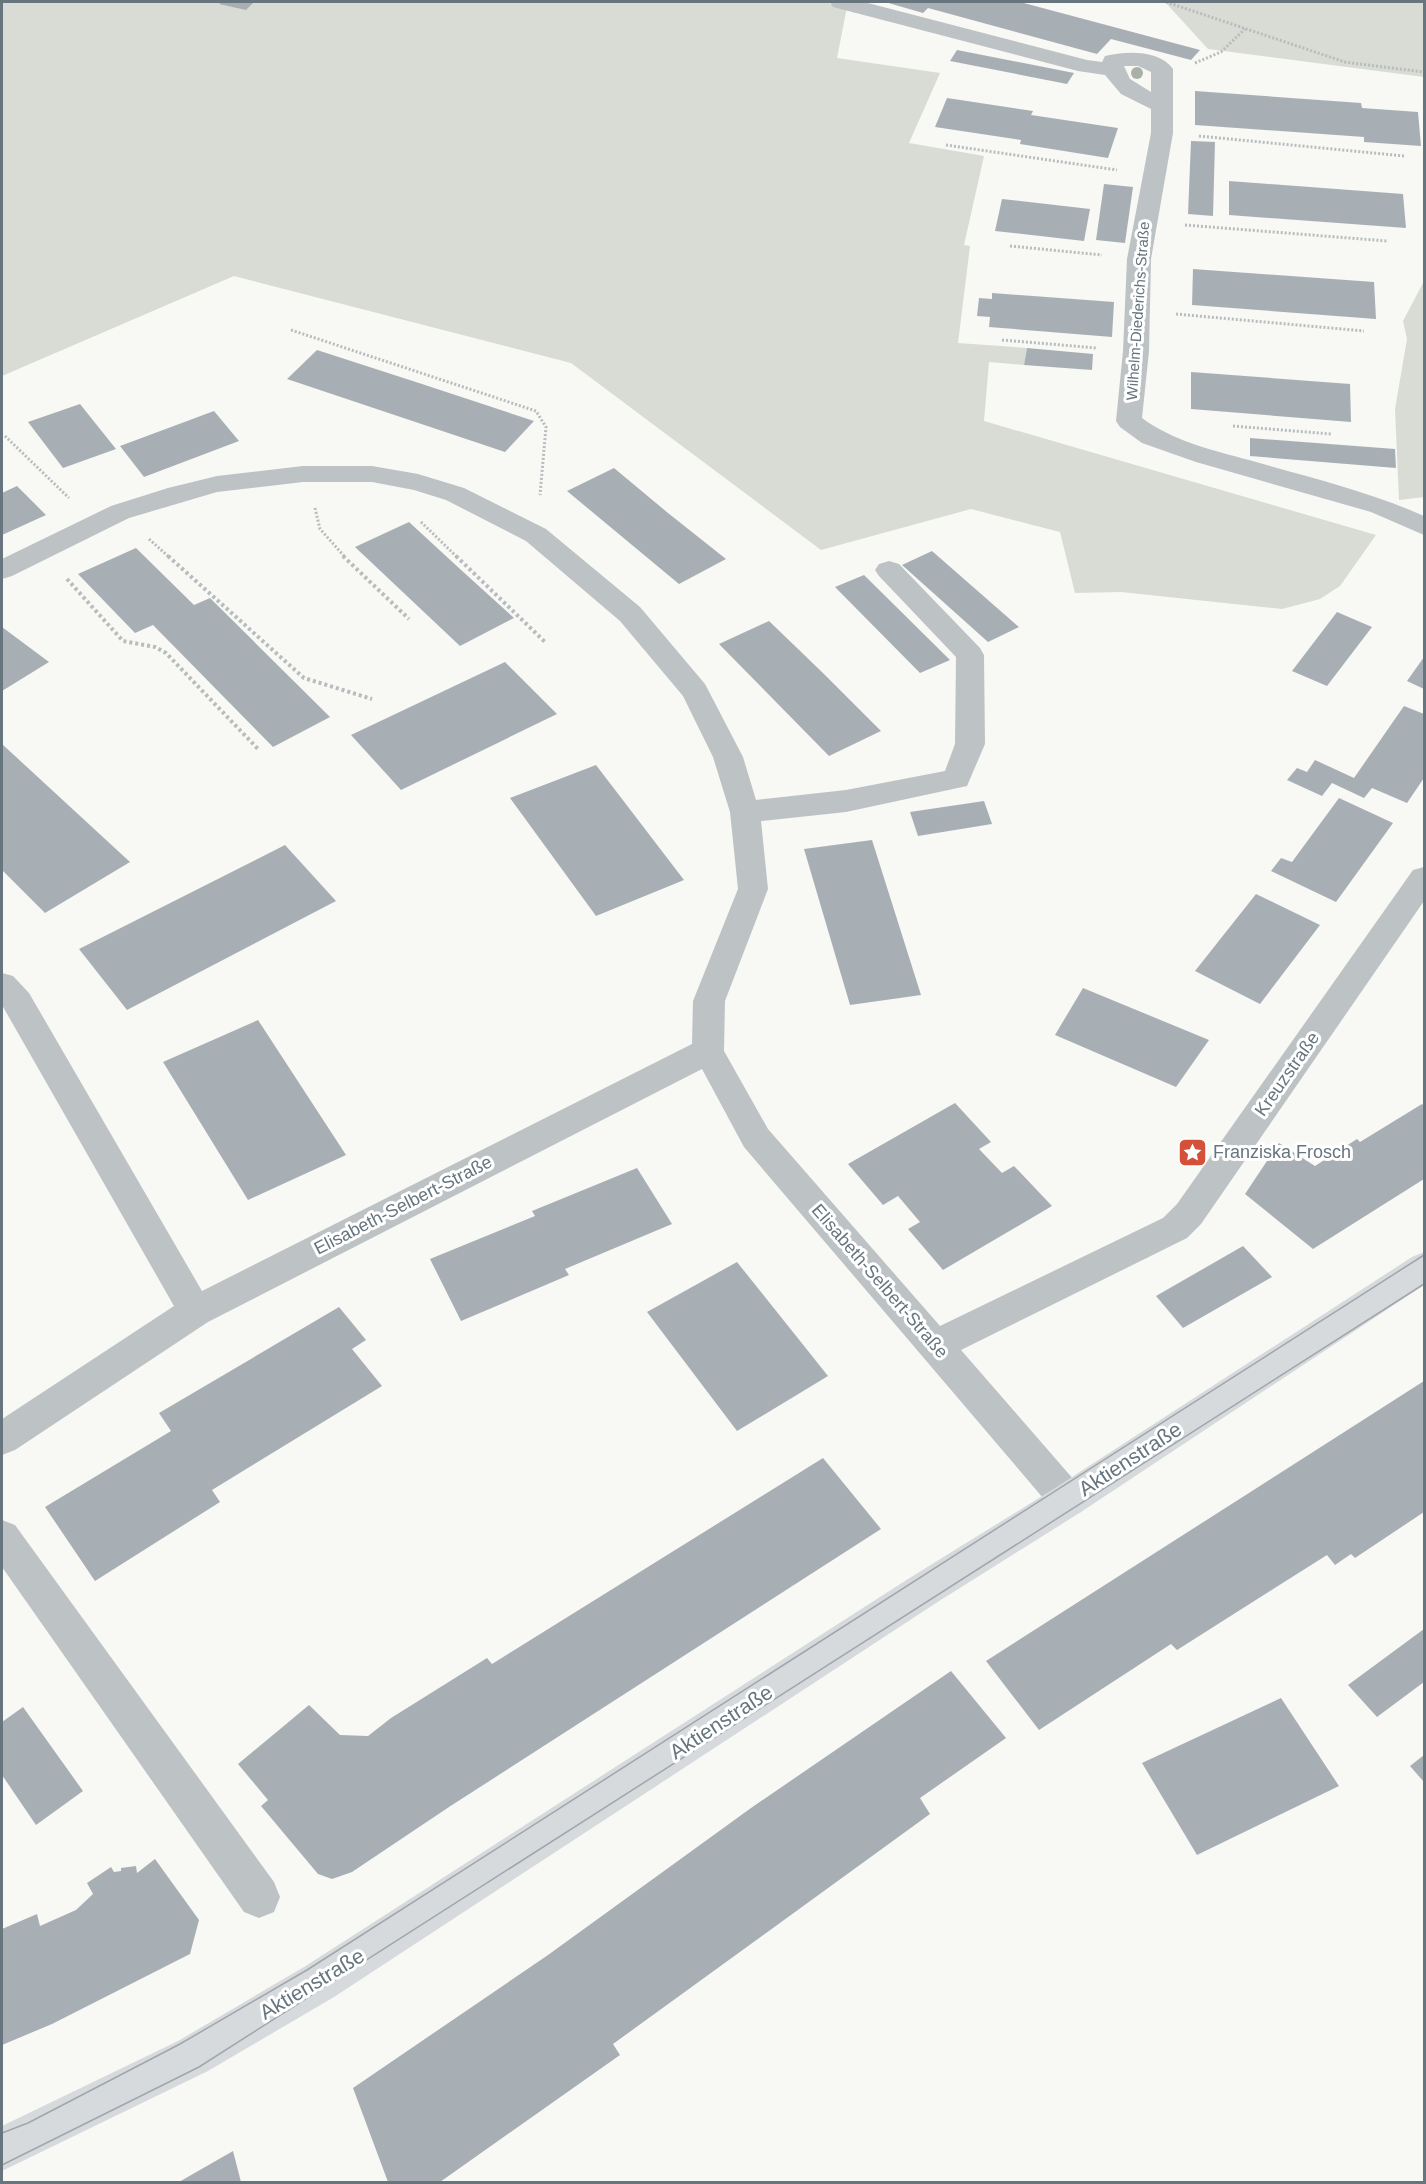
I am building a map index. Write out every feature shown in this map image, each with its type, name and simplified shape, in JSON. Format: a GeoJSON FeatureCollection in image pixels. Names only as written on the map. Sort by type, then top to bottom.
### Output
{"type":"FeatureCollection","features":[{"type":"Feature","properties":{"kind":"main road","name":"Aktienstraße"},"geometry":{"type":"LineString","coordinates":[[2,2149],[193,2056],[319,1982],[912,1598],[1068,1500],[1425,1267]]}},
{"type":"Feature","properties":{"kind":"street"},"geometry":{"type":"LineString","coordinates":[[841,2],[1086,66],[1113,70]]}},
{"type":"Feature","properties":{"kind":"street"},"geometry":{"type":"LineString","coordinates":[[1161,105],[1119,84],[1113,70],[1113,61],[1131,57],[1149,62],[1162,69]]}},
{"type":"Feature","properties":{"kind":"street","name":"Wilhelm-Diederichs-Straße"},"geometry":{"type":"LineString","coordinates":[[1162,69],[1162,133],[1139,259],[1136,351],[1129,421],[1151,437],[1205,456],[1380,506],[1425,526]]}},
{"type":"Feature","properties":{"kind":"street"},"geometry":{"type":"LineString","coordinates":[[2,570],[120,512],[217,484],[258,478],[320,474],[372,474],[418,482],[455,494],[536,535],[630,614],[695,691],[728,757],[745,812],[753,889],[709,1001],[708,1051]]}},
{"type":"Feature","properties":{"kind":"street"},"geometry":{"type":"LineString","coordinates":[[745,812],[846,801],[957,779],[970,744],[970,655],[889,570]]}},
{"type":"Feature","properties":{"kind":"street","name":"Kreuzstraße"},"geometry":{"type":"LineString","coordinates":[[937,1345],[1175,1228],[1189,1214],[1425,878]]}},
{"type":"Feature","properties":{"kind":"street"},"geometry":{"type":"LineString","coordinates":[[2,985],[18,1002],[195,1311]]}},
{"type":"Feature","properties":{"kind":"street","name":"Elisabeth-Selbert-Straße"},"geometry":{"type":"LineString","coordinates":[[2,1439],[195,1311],[708,1051],[756,1138],[937,1345],[1068,1500]]}},
{"type":"Feature","properties":{"kind":"street"},"geometry":{"type":"LineString","coordinates":[[2,1537],[259,1897]]}},
{"type":"Feature","properties":{"kind":"path"},"geometry":{"type":"LineString","coordinates":[[1166,2],[1345,62],[1425,72]]}},
{"type":"Feature","properties":{"kind":"path"},"geometry":{"type":"LineString","coordinates":[[1162,69],[1192,64],[1221,52],[1245,28]]}},
{"type":"Feature","properties":{"kind":"path"},"geometry":{"type":"LineString","coordinates":[[1162,133],[1274,141],[1352,152],[1404,156]]}},
{"type":"Feature","properties":{"kind":"path"},"geometry":{"type":"LineString","coordinates":[[946,145],[1153,175]]}},
{"type":"Feature","properties":{"kind":"path"},"geometry":{"type":"LineString","coordinates":[[1144,222],[1387,241]]}},
{"type":"Feature","properties":{"kind":"path"},"geometry":{"type":"LineString","coordinates":[[1010,246],[1139,259]]}},
{"type":"Feature","properties":{"kind":"path"},"geometry":{"type":"LineString","coordinates":[[1136,311],[1364,331]]}},
{"type":"Feature","properties":{"kind":"path"},"geometry":{"type":"LineString","coordinates":[[291,330],[536,411],[546,427],[536,535]]}},
{"type":"Feature","properties":{"kind":"path"},"geometry":{"type":"LineString","coordinates":[[1002,340],[1136,351]]}},
{"type":"Feature","properties":{"kind":"path"},"geometry":{"type":"LineString","coordinates":[[5,436],[96,524]]}},
{"type":"Feature","properties":{"kind":"path"},"geometry":{"type":"LineString","coordinates":[[320,474],[315,510],[320,529],[336,549],[409,619]]}},
{"type":"Feature","properties":{"kind":"path"},"geometry":{"type":"LineString","coordinates":[[372,474],[545,642]]}},
{"type":"Feature","properties":{"kind":"path"},"geometry":{"type":"LineString","coordinates":[[120,512],[304,678],[372,699]]}},
{"type":"Feature","properties":{"kind":"path"},"geometry":{"type":"LineString","coordinates":[[50,546],[64,576],[123,641],[155,647],[166,653],[258,749]]}},
{"type":"Feature","properties":{"kind":"shaded area"},"geometry":{"type":"Polygon","coordinates":[[[2,2],[823,2],[847,7],[837,58],[940,73],[909,143],[984,156],[964,245],[970,246],[958,343],[1027,348],[1024,365],[989,362],[984,421],[1376,535],[1340,586],[1320,599],[1282,609],[1121,592],[1075,593],[1060,532],[971,509],[821,550],[571,363],[234,276],[2,376],[2,2]]]}},
{"type":"Feature","properties":{"kind":"shaded area"},"geometry":{"type":"Polygon","coordinates":[[[1161,2],[1424,2],[1424,77],[1208,49],[1166,3],[1161,2]]]}},
{"type":"Feature","properties":{"kind":"shaded area"},"geometry":{"type":"Polygon","coordinates":[[[1424,281],[1424,497],[1399,500],[1395,409],[1407,339],[1403,321],[1424,281]]]}},
{"type":"Feature","properties":{"kind":"building"},"geometry":{"type":"Polygon","coordinates":[[[222,2],[254,2],[246,10],[219,4],[222,2]]]}},
{"type":"Feature","properties":{"kind":"building"},"geometry":{"type":"Polygon","coordinates":[[[885,2],[1020,2],[1200,50],[1191,60],[1111,39],[1097,54],[928,8],[923,13],[885,2]]]}},
{"type":"Feature","properties":{"kind":"building"},"geometry":{"type":"Polygon","coordinates":[[[957,50],[1074,73],[1067,84],[950,61],[957,50]]]}},
{"type":"Feature","properties":{"kind":"building"},"geometry":{"type":"Polygon","coordinates":[[[1195,91],[1361,103],[1362,108],[1418,112],[1421,146],[1364,142],[1364,137],[1195,125],[1195,91]]]}},
{"type":"Feature","properties":{"kind":"building"},"geometry":{"type":"Polygon","coordinates":[[[947,98],[1033,111],[1031,115],[1118,128],[1108,158],[1020,144],[1021,140],[935,127],[947,98]]]}},
{"type":"Feature","properties":{"kind":"building"},"geometry":{"type":"Polygon","coordinates":[[[1191,141],[1215,142],[1213,216],[1188,214],[1191,141]]]}},
{"type":"Feature","properties":{"kind":"building"},"geometry":{"type":"Polygon","coordinates":[[[1229,181],[1403,194],[1406,228],[1229,215],[1229,181]]]}},
{"type":"Feature","properties":{"kind":"building"},"geometry":{"type":"Polygon","coordinates":[[[1104,184],[1133,187],[1125,243],[1096,240],[1104,184]]]}},
{"type":"Feature","properties":{"kind":"building"},"geometry":{"type":"Polygon","coordinates":[[[1002,199],[1090,209],[1084,241],[995,231],[1002,199]]]}},
{"type":"Feature","properties":{"kind":"building"},"geometry":{"type":"Polygon","coordinates":[[[1193,269],[1374,282],[1376,319],[1192,305],[1193,269]]]}},
{"type":"Feature","properties":{"kind":"building"},"geometry":{"type":"Polygon","coordinates":[[[992,293],[1114,302],[1112,337],[989,327],[990,317],[977,316],[979,298],[992,299],[992,293]]]}},
{"type":"Feature","properties":{"kind":"building"},"geometry":{"type":"Polygon","coordinates":[[[1027,348],[1093,354],[1092,370],[1024,365],[1027,348]]]}},
{"type":"Feature","properties":{"kind":"building"},"geometry":{"type":"Polygon","coordinates":[[[317,350],[534,421],[505,452],[287,379],[317,350]]]}},
{"type":"Feature","properties":{"kind":"building"},"geometry":{"type":"Polygon","coordinates":[[[1191,372],[1350,384],[1351,422],[1191,409],[1191,372]]]}},
{"type":"Feature","properties":{"kind":"building"},"geometry":{"type":"Polygon","coordinates":[[[80,404],[116,449],[63,468],[28,422],[80,404]]]}},
{"type":"Feature","properties":{"kind":"building"},"geometry":{"type":"Polygon","coordinates":[[[214,411],[239,441],[144,477],[120,446],[214,411]]]}},
{"type":"Feature","properties":{"kind":"building"},"geometry":{"type":"Polygon","coordinates":[[[1250,438],[1395,449],[1396,468],[1250,456],[1250,438]]]}},
{"type":"Feature","properties":{"kind":"building"},"geometry":{"type":"Polygon","coordinates":[[[614,468],[726,559],[679,584],[567,491],[614,468]]]}},
{"type":"Feature","properties":{"kind":"building"},"geometry":{"type":"Polygon","coordinates":[[[17,486],[46,515],[2,535],[2,493],[17,486]]]}},
{"type":"Feature","properties":{"kind":"building"},"geometry":{"type":"Polygon","coordinates":[[[409,522],[514,618],[460,646],[355,547],[409,522]]]}},
{"type":"Feature","properties":{"kind":"building"},"geometry":{"type":"Polygon","coordinates":[[[136,548],[194,605],[210,598],[330,717],[273,747],[153,625],[135,633],[78,574],[136,548]]]}},
{"type":"Feature","properties":{"kind":"building"},"geometry":{"type":"Polygon","coordinates":[[[932,551],[1019,627],[988,642],[902,565],[932,551]]]}},
{"type":"Feature","properties":{"kind":"building"},"geometry":{"type":"Polygon","coordinates":[[[864,575],[950,660],[920,673],[835,587],[864,575]]]}},
{"type":"Feature","properties":{"kind":"building"},"geometry":{"type":"Polygon","coordinates":[[[1337,612],[1372,627],[1327,686],[1292,671],[1337,612]]]}},
{"type":"Feature","properties":{"kind":"building"},"geometry":{"type":"Polygon","coordinates":[[[769,621],[881,731],[829,756],[719,644],[769,621]]]}},
{"type":"Feature","properties":{"kind":"building"},"geometry":{"type":"Polygon","coordinates":[[[2,627],[49,662],[2,691],[2,627]]]}},
{"type":"Feature","properties":{"kind":"building"},"geometry":{"type":"Polygon","coordinates":[[[1424,657],[1424,689],[1407,681],[1424,657]]]}},
{"type":"Feature","properties":{"kind":"building"},"geometry":{"type":"Polygon","coordinates":[[[505,662],[557,714],[401,790],[351,735],[505,662]]]}},
{"type":"Feature","properties":{"kind":"building"},"geometry":{"type":"Polygon","coordinates":[[[1404,706],[1424,714],[1424,778],[1407,803],[1372,788],[1364,798],[1332,783],[1322,796],[1287,780],[1297,768],[1307,772],[1315,760],[1354,778],[1404,706]]]}},
{"type":"Feature","properties":{"kind":"building"},"geometry":{"type":"Polygon","coordinates":[[[2,744],[130,862],[45,913],[2,870],[2,744]]]}},
{"type":"Feature","properties":{"kind":"building"},"geometry":{"type":"Polygon","coordinates":[[[596,765],[684,880],[596,916],[510,798],[596,765]]]}},
{"type":"Feature","properties":{"kind":"building"},"geometry":{"type":"Polygon","coordinates":[[[1339,798],[1393,823],[1336,902],[1271,871],[1281,858],[1292,862],[1339,798]]]}},
{"type":"Feature","properties":{"kind":"building"},"geometry":{"type":"Polygon","coordinates":[[[984,801],[992,824],[918,836],[910,812],[984,801]]]}},
{"type":"Feature","properties":{"kind":"building"},"geometry":{"type":"Polygon","coordinates":[[[872,840],[921,995],[850,1005],[804,849],[872,840]]]}},
{"type":"Feature","properties":{"kind":"building"},"geometry":{"type":"Polygon","coordinates":[[[285,845],[336,901],[127,1010],[79,949],[285,845]]]}},
{"type":"Feature","properties":{"kind":"building"},"geometry":{"type":"Polygon","coordinates":[[[1256,894],[1320,925],[1260,1004],[1195,971],[1256,894]]]}},
{"type":"Feature","properties":{"kind":"building"},"geometry":{"type":"Polygon","coordinates":[[[1083,988],[1209,1040],[1176,1087],[1055,1035],[1083,988]]]}},
{"type":"Feature","properties":{"kind":"building"},"geometry":{"type":"Polygon","coordinates":[[[258,1020],[346,1155],[248,1200],[163,1062],[258,1020]]]}},
{"type":"Feature","properties":{"kind":"building"},"geometry":{"type":"Polygon","coordinates":[[[955,1103],[991,1142],[979,1149],[1002,1173],[1014,1166],[1052,1206],[943,1270],[908,1229],[920,1222],[898,1196],[883,1205],[848,1164],[955,1103]]]}},
{"type":"Feature","properties":{"kind":"building"},"geometry":{"type":"Polygon","coordinates":[[[1422,1104],[1424,1106],[1424,1179],[1313,1249],[1245,1194],[1279,1143],[1315,1166],[1357,1139],[1360,1142],[1422,1104]]]}},
{"type":"Feature","properties":{"kind":"building"},"geometry":{"type":"Polygon","coordinates":[[[637,1168],[672,1224],[565,1269],[569,1275],[461,1321],[430,1259],[535,1216],[532,1211],[637,1168]]]}},
{"type":"Feature","properties":{"kind":"building"},"geometry":{"type":"Polygon","coordinates":[[[1243,1246],[1272,1277],[1183,1328],[1156,1296],[1243,1246]]]}},
{"type":"Feature","properties":{"kind":"building"},"geometry":{"type":"Polygon","coordinates":[[[737,1262],[828,1376],[737,1431],[647,1312],[737,1262]]]}},
{"type":"Feature","properties":{"kind":"building"},"geometry":{"type":"Polygon","coordinates":[[[339,1307],[366,1340],[352,1349],[382,1386],[212,1490],[220,1502],[95,1581],[45,1507],[171,1431],[159,1413],[339,1307]]]}},
{"type":"Feature","properties":{"kind":"building"},"geometry":{"type":"Polygon","coordinates":[[[1424,1381],[1424,1512],[1355,1558],[1351,1554],[1335,1565],[1327,1555],[1177,1650],[1171,1644],[1039,1730],[986,1661],[1424,1381]]]}},
{"type":"Feature","properties":{"kind":"building"},"geometry":{"type":"Polygon","coordinates":[[[823,1458],[881,1529],[352,1872],[332,1879],[318,1874],[261,1806],[268,1800],[238,1764],[309,1705],[340,1735],[368,1736],[391,1718],[487,1658],[492,1664],[823,1458]]]}},
{"type":"Feature","properties":{"kind":"building"},"geometry":{"type":"Polygon","coordinates":[[[1424,1629],[1424,1682],[1377,1717],[1348,1685],[1424,1629]]]}},
{"type":"Feature","properties":{"kind":"building"},"geometry":{"type":"Polygon","coordinates":[[[951,1671],[1006,1738],[920,1798],[930,1814],[613,2044],[620,2055],[440,2182],[388,2182],[353,2088],[548,1955],[751,1808],[951,1671]]]}},
{"type":"Feature","properties":{"kind":"building"},"geometry":{"type":"Polygon","coordinates":[[[1281,1698],[1339,1786],[1197,1855],[1142,1763],[1281,1698]]]}},
{"type":"Feature","properties":{"kind":"building"},"geometry":{"type":"Polygon","coordinates":[[[23,1707],[83,1791],[36,1825],[2,1775],[2,1722],[23,1707]]]}},
{"type":"Feature","properties":{"kind":"building"},"geometry":{"type":"Polygon","coordinates":[[[1424,1755],[1424,1782],[1410,1766],[1424,1755]]]}},
{"type":"Feature","properties":{"kind":"building"},"geometry":{"type":"Polygon","coordinates":[[[155,1859],[199,1920],[190,1954],[52,2024],[2,2045],[2,1929],[37,1914],[40,1926],[76,1910],[93,1894],[87,1883],[111,1867],[114,1872],[121,1871],[121,1868],[136,1866],[137,1873],[155,1859]]]}},
{"type":"Feature","properties":{"kind":"building"},"geometry":{"type":"Polygon","coordinates":[[[233,2151],[241,2182],[179,2182],[233,2151]]]}},
{"type":"Feature","properties":{"kind":"tram line"},"geometry":{"type":"LineString","coordinates":[[2,2133],[28,2123],[180,2044],[307,1970],[1424,1255]]}},
{"type":"Feature","properties":{"kind":"tram line"},"geometry":{"type":"LineString","coordinates":[[2,2165],[199,2067],[1424,1284]]}},
{"type":"Feature","properties":{"kind":"place","name":"Franziska Frosch"},"geometry":{"type":"Point","coordinates":[1192,1152]}}]}
